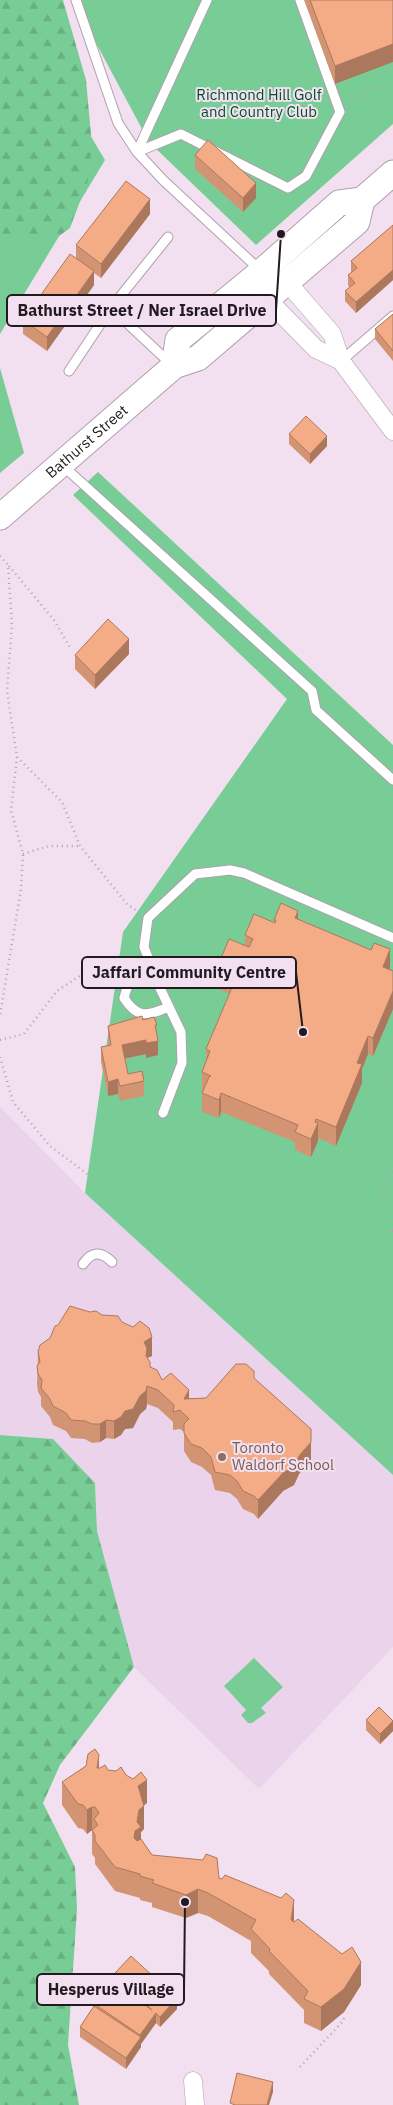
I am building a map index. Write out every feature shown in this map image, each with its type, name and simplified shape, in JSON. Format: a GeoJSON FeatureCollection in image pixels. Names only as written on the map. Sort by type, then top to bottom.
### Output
{"type":"FeatureCollection","features":[{"type":"Feature","properties":{"kind":"main road"},"geometry":{"type":"LineString","coordinates":[[174,366],[178,340],[261,272],[339,203],[362,200],[393,172]]}},
{"type":"Feature","properties":{"kind":"main road","name":"Bathurst Street"},"geometry":{"type":"LineString","coordinates":[[0,518],[174,366],[198,358],[357,222],[362,200]]}},
{"type":"Feature","properties":{"kind":"street"},"geometry":{"type":"LineString","coordinates":[[261,272],[287,282],[332,334],[341,361],[393,431]]}},
{"type":"Feature","properties":{"kind":"street"},"geometry":{"type":"LineString","coordinates":[[261,272],[267,299],[316,349],[341,361]]}},
{"type":"Feature","properties":{"kind":"street"},"geometry":{"type":"LineString","coordinates":[[193,2081],[195,2105]]}},
{"type":"Feature","properties":{"kind":"lane"},"geometry":{"type":"LineString","coordinates":[[76,0],[118,124],[137,152],[163,180],[261,272]]}},
{"type":"Feature","properties":{"kind":"lane"},"geometry":{"type":"LineString","coordinates":[[137,152],[207,0]]}},
{"type":"Feature","properties":{"kind":"lane"},"geometry":{"type":"LineString","coordinates":[[137,152],[181,134],[288,188],[306,176],[340,112],[300,0]]}},
{"type":"Feature","properties":{"kind":"lane"},"geometry":{"type":"LineString","coordinates":[[70,371],[111,308],[168,237]]}},
{"type":"Feature","properties":{"kind":"lane"},"geometry":{"type":"LineString","coordinates":[[111,308],[174,366]]}},
{"type":"Feature","properties":{"kind":"lane"},"geometry":{"type":"LineString","coordinates":[[341,361],[393,316]]}},
{"type":"Feature","properties":{"kind":"lane"},"geometry":{"type":"LineString","coordinates":[[62,464],[312,691],[316,710],[393,780]]}},
{"type":"Feature","properties":{"kind":"lane"},"geometry":{"type":"LineString","coordinates":[[163,1113],[182,1063],[182,1032],[152,969],[144,947],[148,918],[195,874],[230,870],[244,873],[393,938]]}},
{"type":"Feature","properties":{"kind":"lane"},"geometry":{"type":"LineString","coordinates":[[152,969],[131,979],[124,998],[130,1008],[140,1014],[151,1014],[169,1007]]}},
{"type":"Feature","properties":{"kind":"lane"},"geometry":{"type":"LineString","coordinates":[[83,1264],[88,1257],[97,1254],[106,1256],[112,1262]]}},
{"type":"Feature","properties":{"kind":"path"},"geometry":{"type":"LineString","coordinates":[[340,112],[370,89],[393,89]]}},
{"type":"Feature","properties":{"kind":"path"},"geometry":{"type":"LineString","coordinates":[[0,556],[54,620],[71,649]]}},
{"type":"Feature","properties":{"kind":"path"},"geometry":{"type":"LineString","coordinates":[[0,1015],[21,889],[23,854],[11,810],[17,757],[7,691],[12,624],[8,565]]}},
{"type":"Feature","properties":{"kind":"path"},"geometry":{"type":"LineString","coordinates":[[17,757],[62,802],[80,846],[127,904],[148,918]]}},
{"type":"Feature","properties":{"kind":"path"},"geometry":{"type":"LineString","coordinates":[[23,854],[49,846],[80,846]]}},
{"type":"Feature","properties":{"kind":"path"},"geometry":{"type":"LineString","coordinates":[[0,1040],[24,1034],[57,991],[89,970]]}},
{"type":"Feature","properties":{"kind":"path"},"geometry":{"type":"LineString","coordinates":[[0,1057],[13,1102],[50,1146],[99,1183]]}},
{"type":"Feature","properties":{"kind":"path"},"geometry":{"type":"LineString","coordinates":[[375,1071],[393,1079]]}},
{"type":"Feature","properties":{"kind":"path"},"geometry":{"type":"LineString","coordinates":[[376,1210],[393,1169]]}},
{"type":"Feature","properties":{"kind":"path"},"geometry":{"type":"LineString","coordinates":[[300,2067],[343,2021],[345,2015]]}},
{"type":"Feature","properties":{"kind":"shaded area","name":"Toronto Waldorf School"},"geometry":{"type":"Polygon","coordinates":[[[0,1107],[85,1193],[393,1475],[393,1647],[259,1789],[134,1667],[97,1531],[95,1483],[53,1439],[0,1435],[0,1107]]]}},
{"type":"Feature","properties":{"kind":"green space"},"geometry":{"type":"Polygon","coordinates":[[[0,0],[52,71],[105,160],[0,334],[0,0]]]}},
{"type":"Feature","properties":{"kind":"green space"},"geometry":{"type":"Polygon","coordinates":[[[0,0],[63,0],[86,80],[92,145],[88,180],[70,228],[54,240],[4,238],[0,225],[0,0]]]}},
{"type":"Feature","properties":{"kind":"green space","name":"Richmond Hill Golf and Country Club"},"geometry":{"type":"Polygon","coordinates":[[[73,0],[393,0],[393,124],[256,245],[149,142],[73,0]]]}},
{"type":"Feature","properties":{"kind":"green space"},"geometry":{"type":"Polygon","coordinates":[[[0,368],[24,453],[0,473],[0,368]]]}},
{"type":"Feature","properties":{"kind":"green space"},"geometry":{"type":"Polygon","coordinates":[[[98,472],[393,745],[393,1475],[85,1193],[123,932],[287,699],[73,495],[98,472]]]}},
{"type":"Feature","properties":{"kind":"green space"},"geometry":{"type":"Polygon","coordinates":[[[0,1435],[53,1439],[95,1483],[97,1531],[134,1667],[60,1765],[43,1803],[75,1867],[77,1909],[68,2045],[79,2105],[0,2105],[0,1435]]]}},
{"type":"Feature","properties":{"kind":"green space"},"geometry":{"type":"Polygon","coordinates":[[[254,1658],[283,1687],[261,1708],[266,1713],[252,1723],[248,1723],[241,1715],[246,1710],[224,1686],[254,1658]]]}},
{"type":"Feature","properties":{"kind":"building","name":"Richmond Hill Golf and Country Club"},"geometry":{"type":"Polygon","coordinates":[[[310,0],[393,0],[393,44],[335,66],[310,0]]]}},
{"type":"Feature","properties":{"kind":"building"},"geometry":{"type":"Polygon","coordinates":[[[208,140],[256,183],[243,198],[195,155],[208,140]]]}},
{"type":"Feature","properties":{"kind":"building"},"geometry":{"type":"Polygon","coordinates":[[[126,181],[150,199],[101,264],[76,245],[126,181]]]}},
{"type":"Feature","properties":{"kind":"building"},"geometry":{"type":"Polygon","coordinates":[[[393,225],[393,270],[356,302],[345,291],[355,283],[348,275],[357,268],[351,261],[393,225]]]}},
{"type":"Feature","properties":{"kind":"building"},"geometry":{"type":"Polygon","coordinates":[[[70,254],[94,271],[47,337],[23,320],[70,254]]]}},
{"type":"Feature","properties":{"kind":"building"},"geometry":{"type":"Polygon","coordinates":[[[393,314],[393,351],[375,329],[393,314]]]}},
{"type":"Feature","properties":{"kind":"building"},"geometry":{"type":"Polygon","coordinates":[[[306,416],[327,436],[310,454],[289,434],[306,416]]]}},
{"type":"Feature","properties":{"kind":"building"},"geometry":{"type":"Polygon","coordinates":[[[108,619],[129,639],[95,675],[75,655],[108,619]]]}},
{"type":"Feature","properties":{"kind":"building"},"geometry":{"type":"Polygon","coordinates":[[[281,903],[298,911],[295,918],[371,950],[374,943],[390,949],[383,967],[393,971],[393,991],[373,1038],[368,1036],[357,1063],[362,1064],[336,1127],[316,1119],[315,1122],[318,1123],[311,1139],[295,1132],[298,1125],[221,1093],[219,1100],[202,1093],[211,1076],[202,1072],[210,1051],[206,1049],[236,978],[216,970],[229,939],[249,947],[253,939],[245,935],[254,914],[275,923],[276,920],[274,920],[281,903]]]}},
{"type":"Feature","properties":{"kind":"building"},"geometry":{"type":"Polygon","coordinates":[[[142,1016],[143,1020],[154,1017],[157,1025],[155,1025],[158,1041],[146,1043],[146,1040],[122,1045],[128,1074],[142,1071],[144,1081],[120,1086],[118,1079],[108,1082],[101,1047],[111,1045],[108,1026],[142,1016]]]}},
{"type":"Feature","properties":{"kind":"building"},"geometry":{"type":"Polygon","coordinates":[[[70,1306],[90,1312],[96,1311],[102,1315],[118,1316],[122,1322],[133,1327],[140,1321],[149,1328],[152,1337],[144,1342],[147,1348],[146,1356],[150,1362],[150,1367],[157,1370],[162,1380],[171,1373],[189,1390],[184,1399],[206,1398],[236,1364],[246,1364],[254,1371],[254,1378],[311,1429],[311,1442],[299,1456],[294,1467],[283,1473],[258,1500],[243,1491],[237,1481],[230,1475],[215,1472],[211,1457],[202,1448],[191,1444],[184,1433],[184,1424],[189,1419],[180,1410],[173,1412],[174,1405],[158,1390],[147,1386],[146,1391],[140,1396],[133,1409],[125,1411],[121,1417],[114,1421],[106,1420],[100,1424],[92,1424],[85,1421],[71,1420],[66,1413],[53,1406],[41,1388],[42,1380],[38,1374],[37,1366],[40,1362],[38,1352],[40,1345],[50,1338],[55,1326],[58,1325],[70,1306]]]}},
{"type":"Feature","properties":{"kind":"building"},"geometry":{"type":"Polygon","coordinates":[[[379,1707],[393,1721],[380,1734],[366,1720],[379,1707]]]}},
{"type":"Feature","properties":{"kind":"building"},"geometry":{"type":"Polygon","coordinates":[[[95,1749],[99,1755],[97,1768],[105,1765],[108,1770],[116,1771],[121,1767],[126,1775],[133,1779],[141,1772],[147,1780],[138,1786],[144,1806],[139,1810],[137,1822],[141,1827],[135,1831],[134,1838],[137,1841],[141,1839],[152,1855],[203,1860],[206,1854],[217,1858],[219,1878],[222,1879],[225,1875],[281,1898],[286,1893],[294,1900],[291,1920],[294,1922],[298,1919],[342,1954],[352,1947],[361,1962],[344,1989],[321,2007],[304,1999],[308,1991],[269,1951],[270,1949],[251,1929],[256,1920],[198,1889],[186,1895],[152,1883],[154,1880],[140,1876],[140,1874],[115,1867],[95,1841],[95,1835],[92,1830],[98,1825],[94,1819],[99,1813],[95,1807],[87,1810],[83,1805],[78,1804],[62,1782],[86,1766],[88,1754],[95,1749]]]}},
{"type":"Feature","properties":{"kind":"building"},"geometry":{"type":"Polygon","coordinates":[[[131,1956],[177,1998],[160,2017],[156,2013],[140,2035],[93,2003],[109,1980],[152,2010],[114,1974],[131,1956]]]}},
{"type":"Feature","properties":{"kind":"building"},"geometry":{"type":"Polygon","coordinates":[[[94,2006],[141,2037],[126,2058],[80,2027],[94,2006]]]}},
{"type":"Feature","properties":{"kind":"building"},"geometry":{"type":"Polygon","coordinates":[[[237,2073],[273,2082],[267,2105],[235,2105],[230,2103],[237,2073]]]}},
{"type":"Feature","properties":{"kind":"place","name":"Bathurst Street / Ner Israel Drive"},"geometry":{"type":"Point","coordinates":[281,234]}},
{"type":"Feature","properties":{"kind":"place","name":"Jaffari Community Centre"},"geometry":{"type":"Point","coordinates":[303,1032]}},
{"type":"Feature","properties":{"kind":"place","name":"Toronto Waldorf School"},"geometry":{"type":"Point","coordinates":[222,1457]}},
{"type":"Feature","properties":{"kind":"place","name":"Hesperus Village"},"geometry":{"type":"Point","coordinates":[185,1902]}}]}
